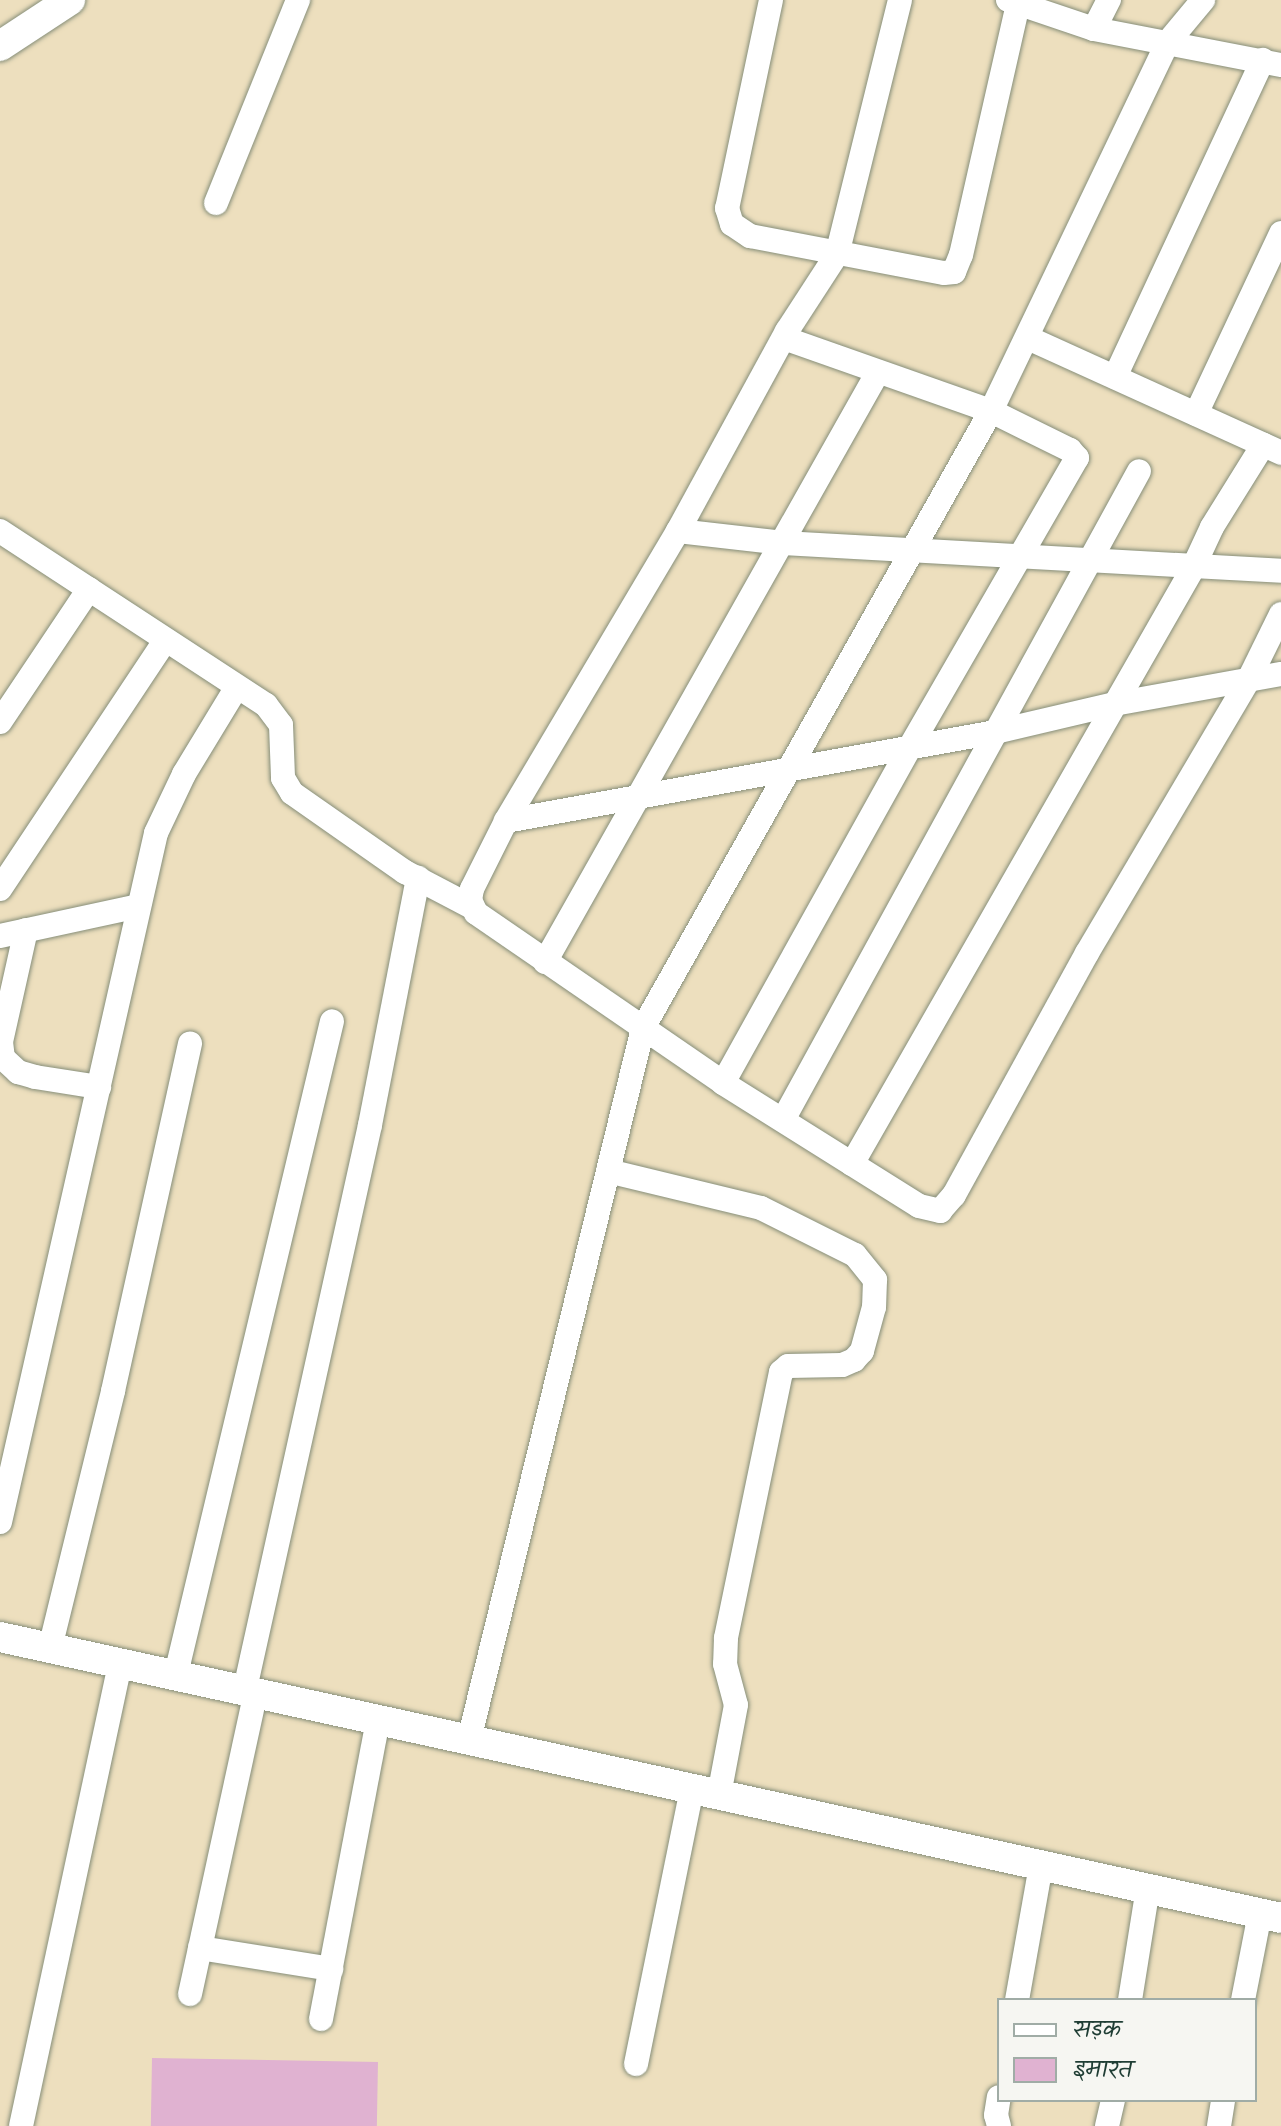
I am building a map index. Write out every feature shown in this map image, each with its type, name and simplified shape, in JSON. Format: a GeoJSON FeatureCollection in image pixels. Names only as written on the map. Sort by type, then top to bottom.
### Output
{"type":"FeatureCollection","features":[{"type":"Feature","properties":{"kind":"main road"},"geometry":{"type":"LineString","coordinates":[[0,46],[70,0]]}},
{"type":"Feature","properties":{"kind":"main road"},"geometry":{"type":"LineString","coordinates":[[0,1637],[1270,1915]]}},
{"type":"Feature","properties":{"kind":"street"},"geometry":{"type":"LineString","coordinates":[[216,203],[298,0]]}},
{"type":"Feature","properties":{"kind":"street"},"geometry":{"type":"LineString","coordinates":[[771,0],[727,215],[738,231],[750,236],[934,272],[954,272],[961,255],[1015,1],[1094,29],[1272,62],[1115,377]]}},
{"type":"Feature","properties":{"kind":"street"},"geometry":{"type":"LineString","coordinates":[[472,907],[472,889],[506,821],[678,531],[784,338],[837,254],[900,0]]}},
{"type":"Feature","properties":{"kind":"street"},"geometry":{"type":"LineString","coordinates":[[1094,29],[1109,0]]}},
{"type":"Feature","properties":{"kind":"street"},"geometry":{"type":"LineString","coordinates":[[469,1740],[643,1028],[991,411],[1168,42],[1203,0]]}},
{"type":"Feature","properties":{"kind":"street"},"geometry":{"type":"LineString","coordinates":[[1196,414],[1281,233]]}},
{"type":"Feature","properties":{"kind":"street"},"geometry":{"type":"LineString","coordinates":[[723,1083],[910,747],[1077,458],[1070,450],[991,411],[784,338]]}},
{"type":"Feature","properties":{"kind":"street"},"geometry":{"type":"LineString","coordinates":[[852,1164],[1193,568],[1212,527],[1276,449],[1028,338]]}},
{"type":"Feature","properties":{"kind":"street"},"geometry":{"type":"LineString","coordinates":[[545,962],[878,372]]}},
{"type":"Feature","properties":{"kind":"street"},"geometry":{"type":"LineString","coordinates":[[783,1120],[1139,471]]}},
{"type":"Feature","properties":{"kind":"street"},"geometry":{"type":"LineString","coordinates":[[0,531],[266,705],[281,725],[283,778],[292,793],[418,878],[472,907],[481,918],[723,1083],[919,1206],[940,1211],[948,1206],[1087,953],[1250,677],[1281,614]]}},
{"type":"Feature","properties":{"kind":"street"},"geometry":{"type":"LineString","coordinates":[[678,531],[783,543],[1021,559],[1281,571]]}},
{"type":"Feature","properties":{"kind":"street"},"geometry":{"type":"LineString","coordinates":[[0,722],[89,589]]}},
{"type":"Feature","properties":{"kind":"street"},"geometry":{"type":"LineString","coordinates":[[0,889],[165,641]]}},
{"type":"Feature","properties":{"kind":"street"},"geometry":{"type":"LineString","coordinates":[[506,821],[995,732],[1114,704],[1250,677],[1281,674]]}},
{"type":"Feature","properties":{"kind":"street"},"geometry":{"type":"LineString","coordinates":[[0,1522],[139,906],[165,808],[237,687]]}},
{"type":"Feature","properties":{"kind":"street"},"geometry":{"type":"LineString","coordinates":[[190,1994],[370,1125],[418,878]]}},
{"type":"Feature","properties":{"kind":"street"},"geometry":{"type":"LineString","coordinates":[[0,936],[139,906]]}},
{"type":"Feature","properties":{"kind":"street"},"geometry":{"type":"LineString","coordinates":[[26,930],[1,1042],[3,1058],[18,1072],[99,1087]]}},
{"type":"Feature","properties":{"kind":"street"},"geometry":{"type":"LineString","coordinates":[[176,1674],[332,1021]]}},
{"type":"Feature","properties":{"kind":"street"},"geometry":{"type":"LineString","coordinates":[[50,1648],[113,1391],[190,1043]]}},
{"type":"Feature","properties":{"kind":"street"},"geometry":{"type":"LineString","coordinates":[[608,1171],[761,1208],[855,1255],[875,1280],[874,1307],[862,1351],[854,1360],[842,1365],[788,1366],[781,1372],[726,1638],[725,1664],[736,1705],[705,1792],[636,2064]]}},
{"type":"Feature","properties":{"kind":"street"},"geometry":{"type":"LineString","coordinates":[[21,2126],[120,1663]]}},
{"type":"Feature","properties":{"kind":"street"},"geometry":{"type":"LineString","coordinates":[[321,2019],[378,1720]]}},
{"type":"Feature","properties":{"kind":"street"},"geometry":{"type":"LineString","coordinates":[[1017,1998],[1041,1865]]}},
{"type":"Feature","properties":{"kind":"street"},"geometry":{"type":"LineString","coordinates":[[1130,1998],[1148,1887]]}},
{"type":"Feature","properties":{"kind":"street"},"geometry":{"type":"LineString","coordinates":[[1244,1998],[1270,1915]]}},
{"type":"Feature","properties":{"kind":"street"},"geometry":{"type":"LineString","coordinates":[[200,1948],[331,1969]]}},
{"type":"Feature","properties":{"kind":"street"},"geometry":{"type":"LineString","coordinates":[[998,2102],[996,2115],[999,2126]]}},
{"type":"Feature","properties":{"kind":"street"},"geometry":{"type":"LineString","coordinates":[[1107,2126],[1113,2102]]}},
{"type":"Feature","properties":{"kind":"building"},"geometry":{"type":"Polygon","coordinates":[[[152,2058],[378,2062],[377,2126],[151,2126],[152,2058]]]}}]}
